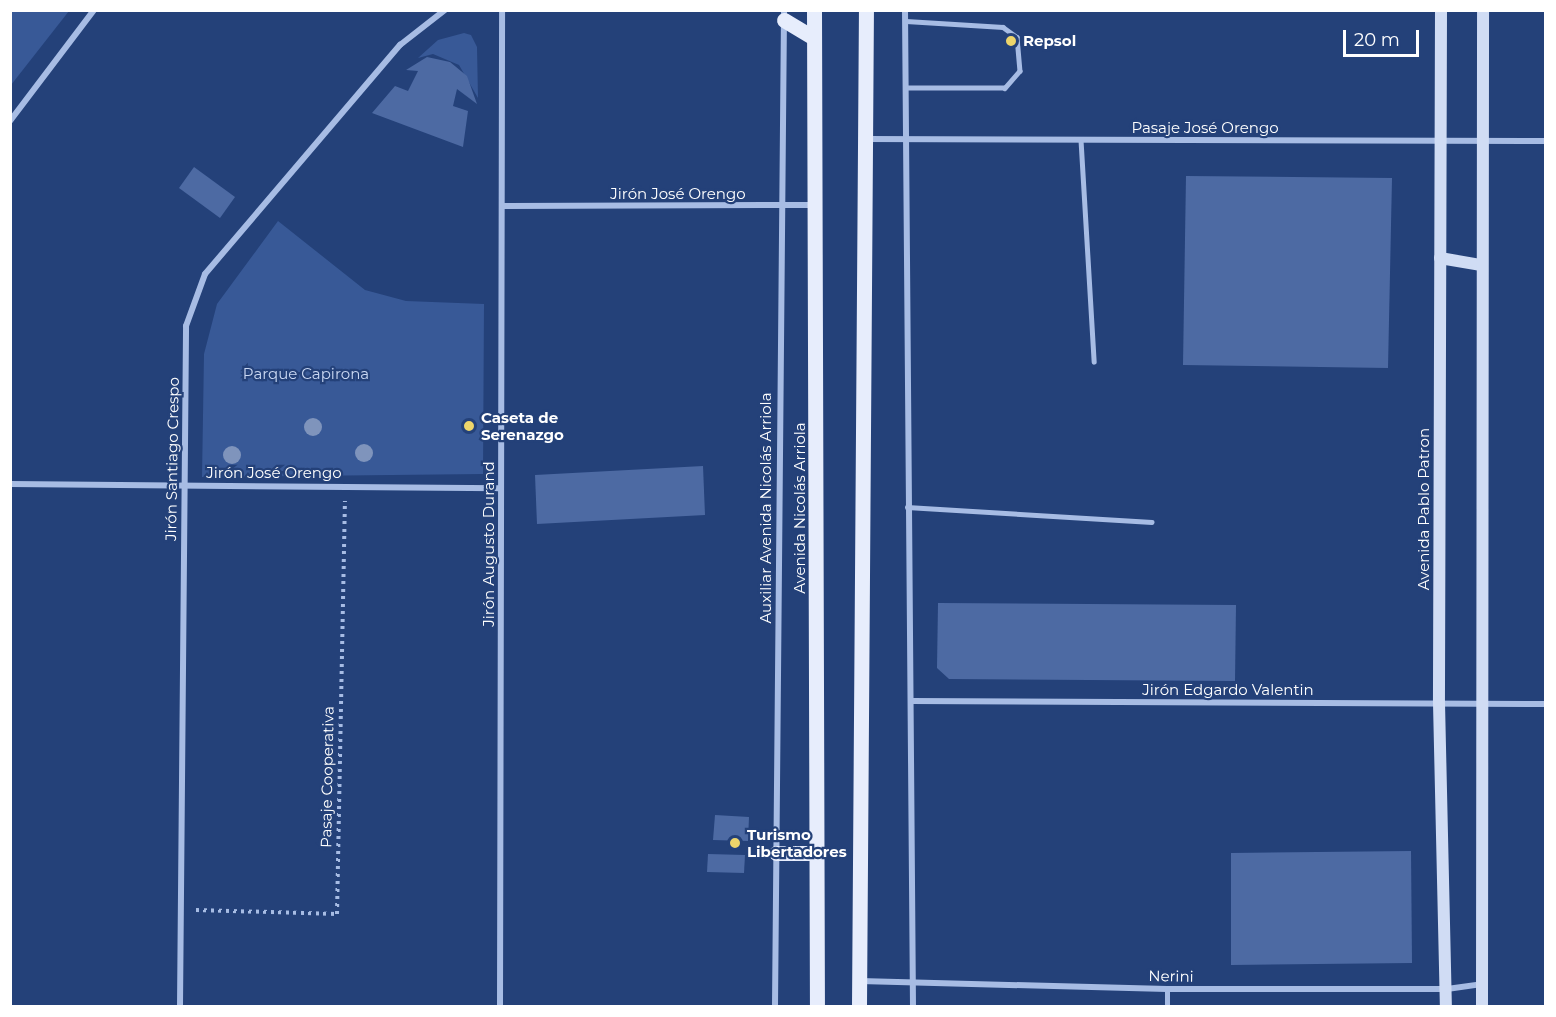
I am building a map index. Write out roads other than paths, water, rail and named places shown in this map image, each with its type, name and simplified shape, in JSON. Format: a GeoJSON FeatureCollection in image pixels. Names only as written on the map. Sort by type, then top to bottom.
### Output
{"type":"FeatureCollection","features":[{"type":"Feature","properties":{"kind":"main road","name":"Avenida Nicolás Arriola"},"geometry":{"type":"LineString","coordinates":[[814,10],[818,205],[816,853],[818,1006]]}},
{"type":"Feature","properties":{"kind":"main road"},"geometry":{"type":"LineString","coordinates":[[859,1006],[866,10]]}},
{"type":"Feature","properties":{"kind":"main road"},"geometry":{"type":"LineString","coordinates":[[784,15],[814,38]]}},
{"type":"Feature","properties":{"kind":"main road"},"geometry":{"type":"LineString","coordinates":[[776,853],[816,853]]}},
{"type":"Feature","properties":{"kind":"street"},"geometry":{"type":"LineString","coordinates":[[10,121],[94,10]]}},
{"type":"Feature","properties":{"kind":"street","name":"Jirón Santiago Crespo"},"geometry":{"type":"LineString","coordinates":[[180,1006],[186,326],[205,274],[400,45],[445,10]]}},
{"type":"Feature","properties":{"kind":"street","name":"Jirón Augusto Durand"},"geometry":{"type":"LineString","coordinates":[[500,1006],[502,10]]}},
{"type":"Feature","properties":{"kind":"street"},"geometry":{"type":"LineString","coordinates":[[905,10],[907,507],[913,1006]]}},
{"type":"Feature","properties":{"kind":"street","name":"Avenida Pablo Patron"},"geometry":{"type":"LineString","coordinates":[[1441,10],[1439,703],[1446,1006]]}},
{"type":"Feature","properties":{"kind":"street"},"geometry":{"type":"LineString","coordinates":[[1482,1006],[1481,141],[1483,10]]}},
{"type":"Feature","properties":{"kind":"street","name":"Auxiliar Avenida Nicolás Arriola"},"geometry":{"type":"LineString","coordinates":[[775,1006],[779,205],[784,15]]}},
{"type":"Feature","properties":{"kind":"street","name":"Pasaje José Orengo"},"geometry":{"type":"LineString","coordinates":[[865,139],[1545,141]]}},
{"type":"Feature","properties":{"kind":"street","name":"Jirón José Orengo"},"geometry":{"type":"LineString","coordinates":[[502,206],[818,205]]}},
{"type":"Feature","properties":{"kind":"street"},"geometry":{"type":"LineString","coordinates":[[1440,258],[1481,265]]}},
{"type":"Feature","properties":{"kind":"street","name":"Jirón José Orengo"},"geometry":{"type":"LineString","coordinates":[[10,484],[501,488]]}},
{"type":"Feature","properties":{"kind":"street","name":"Jirón Edgardo Valentin"},"geometry":{"type":"LineString","coordinates":[[911,701],[1545,704]]}},
{"type":"Feature","properties":{"kind":"street","name":"Nerini"},"geometry":{"type":"LineString","coordinates":[[859,981],[1167,989],[1447,989],[1482,984]]}},
{"type":"Feature","properties":{"kind":"lane"},"geometry":{"type":"LineString","coordinates":[[906,21],[1003,27],[1017,37],[1020,71],[1005,88],[906,88]]}},
{"type":"Feature","properties":{"kind":"lane"},"geometry":{"type":"LineString","coordinates":[[1081,140],[1094,362]]}},
{"type":"Feature","properties":{"kind":"lane"},"geometry":{"type":"LineString","coordinates":[[907,507],[1152,522]]}},
{"type":"Feature","properties":{"kind":"lane"},"geometry":{"type":"LineString","coordinates":[[1167,989],[1167,1006]]}},
{"type":"Feature","properties":{"kind":"place","name":"Repsol"},"geometry":{"type":"Point","coordinates":[1011,41]}},
{"type":"Feature","properties":{"kind":"place","name":"Caseta de Serenazgo"},"geometry":{"type":"Point","coordinates":[469,426]}},
{"type":"Feature","properties":{"kind":"place","name":"Turismo Libertadores"},"geometry":{"type":"Point","coordinates":[735,843]}},
{"type":"Feature","properties":{"kind":"park label","name":"Parque Capirona"},"geometry":{"type":"Point","coordinates":[306,374]}}]}
